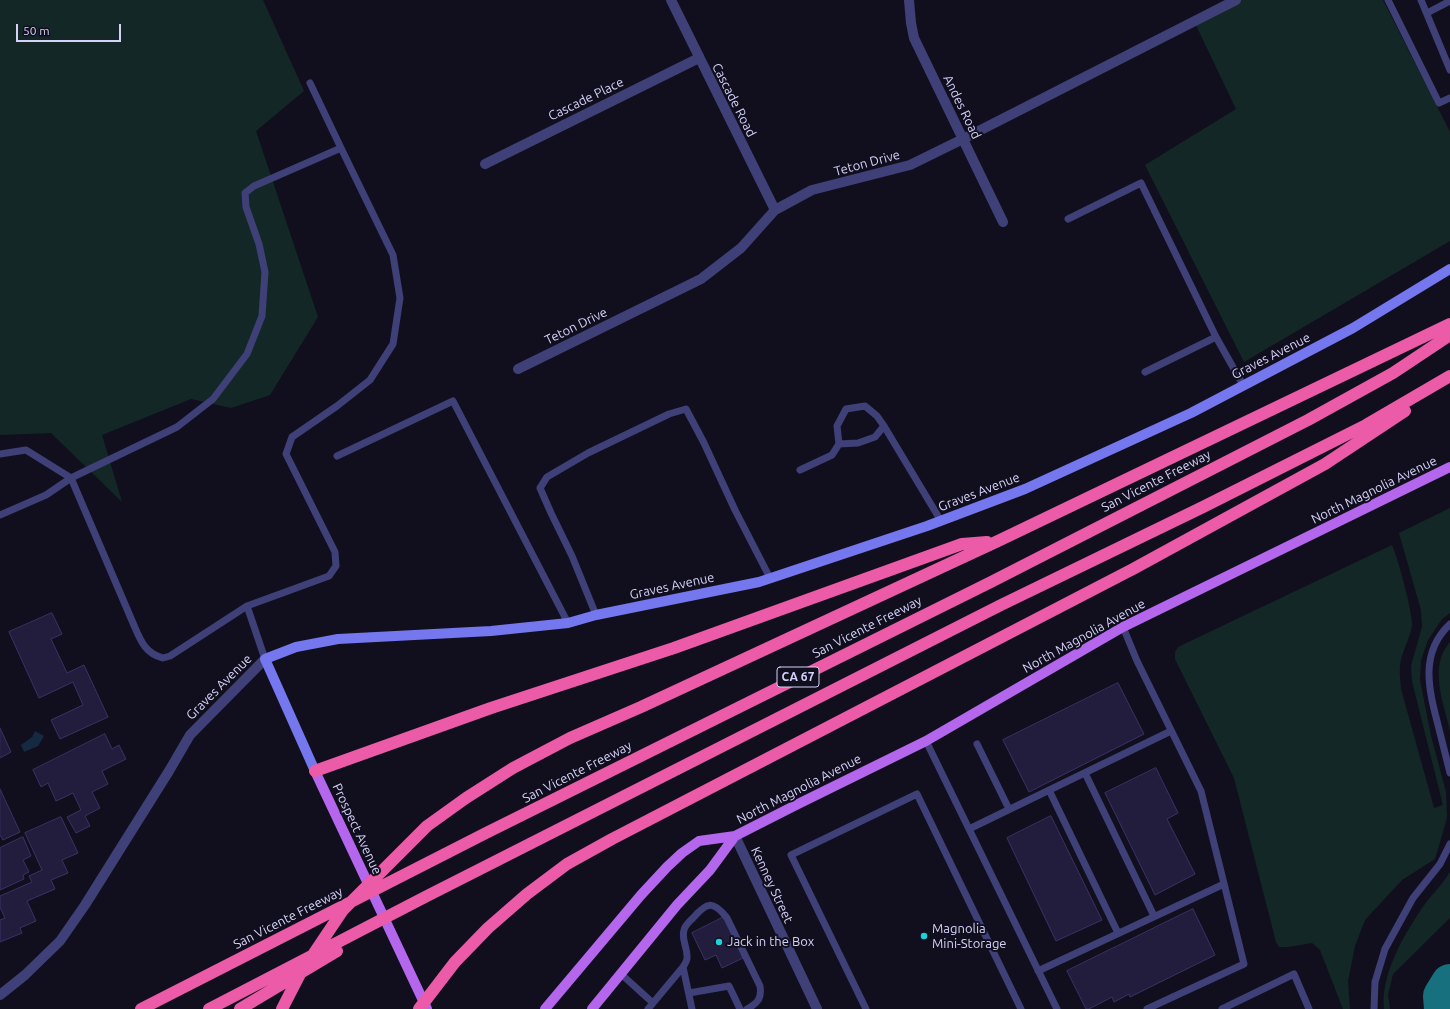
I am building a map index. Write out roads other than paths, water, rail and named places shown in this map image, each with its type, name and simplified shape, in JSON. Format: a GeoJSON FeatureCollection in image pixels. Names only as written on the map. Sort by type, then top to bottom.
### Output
{"type":"FeatureCollection","features":[{"type":"Feature","properties":{"kind":"highway"},"geometry":{"type":"LineString","coordinates":[[282,1009],[300,974],[343,910],[427,826],[466,798],[513,768],[570,738],[641,707],[998,540],[1450,324]]}},
{"type":"Feature","properties":{"kind":"highway","name":"San Vicente Freeway"},"geometry":{"type":"LineString","coordinates":[[140,1009],[479,837],[991,582],[1308,420],[1394,373],[1450,335]]}},
{"type":"Feature","properties":{"kind":"highway","name":"CA 67"},"geometry":{"type":"LineString","coordinates":[[209,1009],[427,896],[1001,605],[1366,426],[1450,376]]}},
{"type":"Feature","properties":{"kind":"highway"},"geometry":{"type":"LineString","coordinates":[[419,1009],[455,962],[488,928],[527,894],[567,864],[612,838],[1140,565],[1325,464],[1450,382]]}},
{"type":"Feature","properties":{"kind":"highway"},"geometry":{"type":"LineString","coordinates":[[315,771],[491,708],[674,648],[962,544],[998,540]]}},
{"type":"Feature","properties":{"kind":"highway"},"geometry":{"type":"LineString","coordinates":[[240,1009],[427,896]]}},
{"type":"Feature","properties":{"kind":"main road","name":"Graves Avenue"},"geometry":{"type":"LineString","coordinates":[[265,659],[296,647],[338,639],[491,631],[568,624],[596,615],[770,578],[941,521],[1025,489],[1191,413],[1353,328],[1450,269]]}},
{"type":"Feature","properties":{"kind":"main road","name":"North Magnolia Avenue"},"geometry":{"type":"LineString","coordinates":[[546,1009],[641,896],[677,858],[699,841],[735,836],[796,804],[926,741],[1123,627],[1450,467]]}},
{"type":"Feature","properties":{"kind":"main road","name":"Prospect Avenue"},"geometry":{"type":"LineString","coordinates":[[265,659],[315,771],[427,1009]]}},
{"type":"Feature","properties":{"kind":"main road","name":"North Magnolia Avenue"},"geometry":{"type":"LineString","coordinates":[[592,1009],[677,905],[710,870],[735,836]]}},
{"type":"Feature","properties":{"kind":"street","name":"Cascade Road"},"geometry":{"type":"LineString","coordinates":[[671,0],[775,210]]}},
{"type":"Feature","properties":{"kind":"street","name":"Andes Road"},"geometry":{"type":"LineString","coordinates":[[909,0],[914,38],[1003,222]]}},
{"type":"Feature","properties":{"kind":"street","name":"Teton Drive"},"geometry":{"type":"LineString","coordinates":[[518,369],[701,279],[741,248],[775,210],[812,190],[910,165],[1236,0]]}},
{"type":"Feature","properties":{"kind":"street","name":"Cascade Place"},"geometry":{"type":"LineString","coordinates":[[485,164],[699,58]]}},
{"type":"Feature","properties":{"kind":"street","name":"Graves Avenue"},"geometry":{"type":"LineString","coordinates":[[0,995],[25,975],[60,941],[85,905],[190,735],[265,659]]}},
{"type":"Feature","properties":{"kind":"street","name":"Kenney Street"},"geometry":{"type":"LineString","coordinates":[[735,836],[817,1009]]}},
{"type":"Feature","properties":{"kind":"lane"},"geometry":{"type":"LineString","coordinates":[[1388,0],[1439,103],[1450,98]]}},
{"type":"Feature","properties":{"kind":"lane"},"geometry":{"type":"LineString","coordinates":[[1421,0],[1450,70]]}},
{"type":"Feature","properties":{"kind":"lane"},"geometry":{"type":"LineString","coordinates":[[1427,13],[1450,1]]}},
{"type":"Feature","properties":{"kind":"lane"},"geometry":{"type":"LineString","coordinates":[[0,454],[26,450],[71,478],[143,646],[149,652],[163,658],[170,656],[246,606],[329,576],[336,566],[335,552],[286,454],[292,437],[337,406],[370,380],[393,344],[400,298],[393,255],[340,148],[310,83]]}},
{"type":"Feature","properties":{"kind":"lane"},"geometry":{"type":"LineString","coordinates":[[0,515],[46,495],[71,478],[177,427],[213,399],[247,354],[262,316],[265,272],[259,244],[246,207],[245,194],[254,186],[340,148]]}},
{"type":"Feature","properties":{"kind":"lane"},"geometry":{"type":"LineString","coordinates":[[1068,219],[1141,183],[1216,337],[1243,385]]}},
{"type":"Feature","properties":{"kind":"lane"},"geometry":{"type":"LineString","coordinates":[[1145,372],[1216,337]]}},
{"type":"Feature","properties":{"kind":"lane"},"geometry":{"type":"LineString","coordinates":[[338,456],[453,401],[568,624]]}},
{"type":"Feature","properties":{"kind":"lane"},"geometry":{"type":"LineString","coordinates":[[800,470],[832,455],[839,444],[837,426],[846,409],[865,406],[877,416],[884,426],[941,521]]}},
{"type":"Feature","properties":{"kind":"lane"},"geometry":{"type":"LineString","coordinates":[[596,615],[572,556],[550,513],[540,488],[546,476],[588,453],[669,414],[686,409],[770,578]]}},
{"type":"Feature","properties":{"kind":"lane"},"geometry":{"type":"LineString","coordinates":[[839,444],[858,443],[875,437],[884,426]]}},
{"type":"Feature","properties":{"kind":"lane"},"geometry":{"type":"LineString","coordinates":[[246,606],[265,659]]}},
{"type":"Feature","properties":{"kind":"lane"},"geometry":{"type":"LineString","coordinates":[[1450,624],[1441,634],[1436,644],[1430,661],[1428,677],[1432,702],[1450,773]]}},
{"type":"Feature","properties":{"kind":"lane"},"geometry":{"type":"LineString","coordinates":[[1123,627],[1137,661],[1201,791],[1244,964],[1147,1009]]}},
{"type":"Feature","properties":{"kind":"lane"},"geometry":{"type":"LineString","coordinates":[[969,828],[1171,731]]}},
{"type":"Feature","properties":{"kind":"lane"},"geometry":{"type":"LineString","coordinates":[[926,741],[1056,1009]]}},
{"type":"Feature","properties":{"kind":"lane"},"geometry":{"type":"LineString","coordinates":[[977,744],[1009,810]]}},
{"type":"Feature","properties":{"kind":"lane"},"geometry":{"type":"LineString","coordinates":[[1085,772],[1154,916]]}},
{"type":"Feature","properties":{"kind":"lane"},"geometry":{"type":"LineString","coordinates":[[1049,790],[1118,933]]}},
{"type":"Feature","properties":{"kind":"lane"},"geometry":{"type":"LineString","coordinates":[[866,1009],[791,855],[917,794],[1021,1009]]}},
{"type":"Feature","properties":{"kind":"lane"},"geometry":{"type":"LineString","coordinates":[[1374,1009],[1375,982],[1385,949],[1412,898],[1440,864],[1450,844]]}},
{"type":"Feature","properties":{"kind":"lane"},"geometry":{"type":"LineString","coordinates":[[1038,971],[1224,884]]}},
{"type":"Feature","properties":{"kind":"lane"},"geometry":{"type":"LineString","coordinates":[[621,974],[650,1006],[684,967],[687,958],[683,939],[684,930],[701,908],[705,906],[713,906],[727,918],[760,986],[760,999],[756,1004],[748,1009]]}},
{"type":"Feature","properties":{"kind":"lane"},"geometry":{"type":"LineString","coordinates":[[684,967],[692,1009]]}},
{"type":"Feature","properties":{"kind":"lane"},"geometry":{"type":"LineString","coordinates":[[1222,1009],[1294,974],[1310,1009]]}},
{"type":"Feature","properties":{"kind":"lane"},"geometry":{"type":"LineString","coordinates":[[689,993],[730,986],[740,1009]]}},
{"type":"Feature","properties":{"kind":"water"},"geometry":{"type":"Polygon","coordinates":[[[35,731],[44,736],[38,746],[24,752],[21,745],[32,737],[35,731]]]}},
{"type":"Feature","properties":{"kind":"place","name":"Magnolia Mini-Storage"},"geometry":{"type":"Point","coordinates":[924,936]}},
{"type":"Feature","properties":{"kind":"place","name":"Jack in the Box"},"geometry":{"type":"Point","coordinates":[719,942]}}]}
